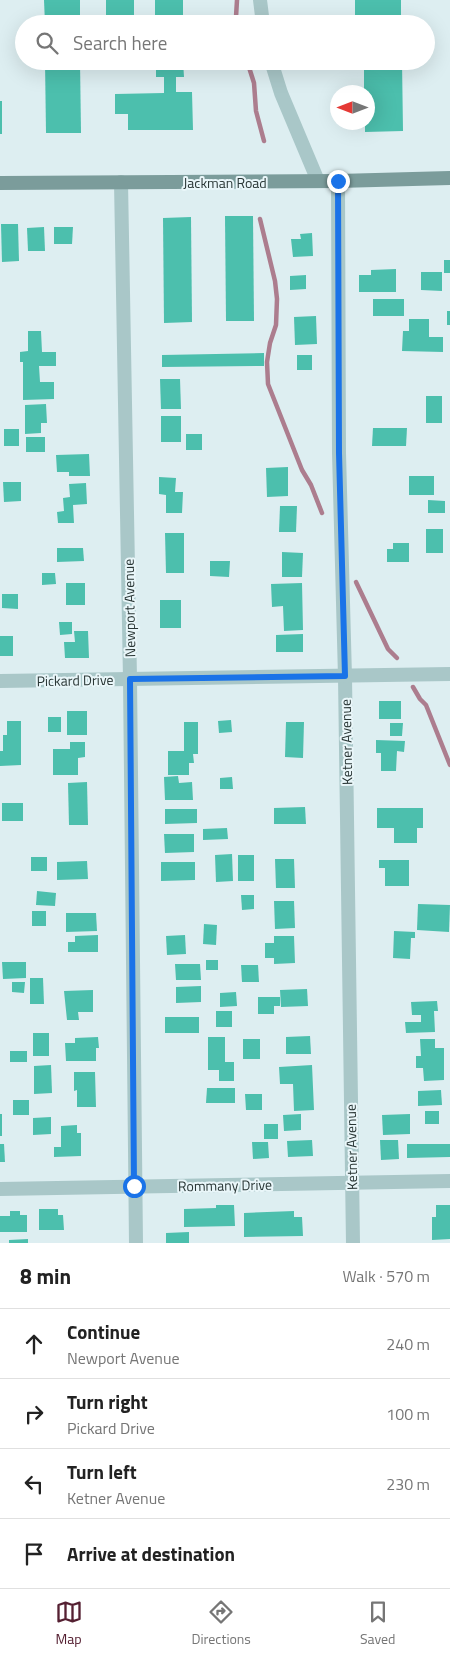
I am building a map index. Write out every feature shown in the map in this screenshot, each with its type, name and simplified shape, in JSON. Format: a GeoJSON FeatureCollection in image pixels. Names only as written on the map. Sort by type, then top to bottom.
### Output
{"type":"FeatureCollection","features":[{"type":"Feature","properties":{"kind":"main road","name":"Jackman Road"},"geometry":{"type":"LineString","coordinates":[[0,183],[338,181],[450,178]]}},
{"type":"Feature","properties":{"kind":"street"},"geometry":{"type":"LineString","coordinates":[[260,0],[262,15]]}},
{"type":"Feature","properties":{"kind":"street"},"geometry":{"type":"LineString","coordinates":[[274,70],[281,93],[318,181]]}},
{"type":"Feature","properties":{"kind":"street","name":"Ketner Avenue"},"geometry":{"type":"LineString","coordinates":[[338,181],[339,453],[345,676],[352,1243]]}},
{"type":"Feature","properties":{"kind":"street","name":"Newport Avenue"},"geometry":{"type":"LineString","coordinates":[[121,182],[130,679],[136,1243]]}},
{"type":"Feature","properties":{"kind":"street","name":"Pickard Drive"},"geometry":{"type":"LineString","coordinates":[[0,681],[450,674]]}},
{"type":"Feature","properties":{"kind":"street","name":"Rommany Drive"},"geometry":{"type":"LineString","coordinates":[[0,1189],[450,1180]]}},
{"type":"Feature","properties":{"kind":"building"},"geometry":{"type":"Polygon","coordinates":[[[44,0],[80,0],[80,15],[45,15],[44,0]]]}},
{"type":"Feature","properties":{"kind":"building"},"geometry":{"type":"Polygon","coordinates":[[[106,0],[134,0],[134,15],[106,15],[106,0]]]}},
{"type":"Feature","properties":{"kind":"building"},"geometry":{"type":"Polygon","coordinates":[[[155,0],[183,0],[183,15],[155,15],[155,0]]]}},
{"type":"Feature","properties":{"kind":"building"},"geometry":{"type":"Polygon","coordinates":[[[355,0],[401,0],[401,15],[355,15],[355,0]]]}},
{"type":"Feature","properties":{"kind":"building"},"geometry":{"type":"Polygon","coordinates":[[[45,70],[80,70],[81,133],[46,133],[45,70]]]}},
{"type":"Feature","properties":{"kind":"building"},"geometry":{"type":"Polygon","coordinates":[[[156,70],[184,70],[184,77],[176,77],[176,92],[192,92],[193,130],[128,130],[128,114],[115,114],[115,94],[164,93],[164,77],[156,77],[156,70]]]}},
{"type":"Feature","properties":{"kind":"building"},"geometry":{"type":"Polygon","coordinates":[[[364,70],[402,70],[403,131],[365,132],[365,130],[375,130],[375,85],[364,85],[364,70]]]}},
{"type":"Feature","properties":{"kind":"building"},"geometry":{"type":"Polygon","coordinates":[[[0,101],[2,101],[2,134],[0,134],[0,101]]]}},
{"type":"Feature","properties":{"kind":"building"},"geometry":{"type":"Polygon","coordinates":[[[225,216],[253,216],[254,321],[226,321],[225,216]]]}},
{"type":"Feature","properties":{"kind":"building"},"geometry":{"type":"Polygon","coordinates":[[[191,217],[192,322],[164,323],[163,218],[191,217]]]}},
{"type":"Feature","properties":{"kind":"building"},"geometry":{"type":"Polygon","coordinates":[[[1,224],[18,224],[19,261],[2,262],[1,224]]]}},
{"type":"Feature","properties":{"kind":"building"},"geometry":{"type":"Polygon","coordinates":[[[44,227],[45,251],[28,251],[27,228],[44,227]]]}},
{"type":"Feature","properties":{"kind":"building"},"geometry":{"type":"Polygon","coordinates":[[[54,227],[73,227],[72,244],[54,244],[54,227]]]}},
{"type":"Feature","properties":{"kind":"building"},"geometry":{"type":"Polygon","coordinates":[[[312,233],[313,256],[293,257],[291,239],[301,239],[300,234],[312,233]]]}},
{"type":"Feature","properties":{"kind":"building"},"geometry":{"type":"Polygon","coordinates":[[[444,260],[450,260],[450,273],[444,273],[444,260]]]}},
{"type":"Feature","properties":{"kind":"building"},"geometry":{"type":"Polygon","coordinates":[[[396,269],[396,292],[359,292],[359,275],[371,275],[371,270],[396,269]]]}},
{"type":"Feature","properties":{"kind":"building"},"geometry":{"type":"Polygon","coordinates":[[[421,272],[442,272],[442,291],[421,290],[421,272]]]}},
{"type":"Feature","properties":{"kind":"building"},"geometry":{"type":"Polygon","coordinates":[[[306,275],[306,289],[290,290],[290,276],[306,275]]]}},
{"type":"Feature","properties":{"kind":"building"},"geometry":{"type":"Polygon","coordinates":[[[373,299],[404,299],[404,316],[373,316],[373,299]]]}},
{"type":"Feature","properties":{"kind":"building"},"geometry":{"type":"Polygon","coordinates":[[[447,311],[450,311],[450,325],[447,325],[447,311]]]}},
{"type":"Feature","properties":{"kind":"building"},"geometry":{"type":"Polygon","coordinates":[[[316,316],[317,344],[295,345],[294,317],[316,316]]]}},
{"type":"Feature","properties":{"kind":"building"},"geometry":{"type":"Polygon","coordinates":[[[409,319],[429,319],[429,337],[443,337],[443,352],[402,351],[403,331],[409,331],[409,319]]]}},
{"type":"Feature","properties":{"kind":"building"},"geometry":{"type":"Polygon","coordinates":[[[28,331],[41,331],[42,352],[56,352],[56,366],[39,366],[40,382],[54,382],[54,399],[23,400],[23,362],[20,362],[20,352],[28,351],[28,331]]]}},
{"type":"Feature","properties":{"kind":"building"},"geometry":{"type":"Polygon","coordinates":[[[264,353],[264,366],[162,367],[162,355],[264,353]]]}},
{"type":"Feature","properties":{"kind":"building"},"geometry":{"type":"Polygon","coordinates":[[[297,355],[312,355],[312,370],[297,370],[297,355]]]}},
{"type":"Feature","properties":{"kind":"building"},"geometry":{"type":"Polygon","coordinates":[[[160,379],[180,379],[181,409],[161,409],[160,379]]]}},
{"type":"Feature","properties":{"kind":"building"},"geometry":{"type":"Polygon","coordinates":[[[426,396],[442,396],[442,423],[426,423],[426,396]]]}},
{"type":"Feature","properties":{"kind":"building"},"geometry":{"type":"Polygon","coordinates":[[[46,404],[47,423],[41,423],[41,433],[25,434],[25,405],[46,404]]]}},
{"type":"Feature","properties":{"kind":"building"},"geometry":{"type":"Polygon","coordinates":[[[161,416],[181,416],[181,442],[161,442],[161,416]]]}},
{"type":"Feature","properties":{"kind":"building"},"geometry":{"type":"Polygon","coordinates":[[[373,428],[407,428],[406,446],[372,446],[373,428]]]}},
{"type":"Feature","properties":{"kind":"building"},"geometry":{"type":"Polygon","coordinates":[[[4,429],[19,429],[19,446],[4,446],[4,429]]]}},
{"type":"Feature","properties":{"kind":"building"},"geometry":{"type":"Polygon","coordinates":[[[186,434],[202,434],[202,450],[186,450],[186,434]]]}},
{"type":"Feature","properties":{"kind":"building"},"geometry":{"type":"Polygon","coordinates":[[[26,437],[45,437],[45,452],[26,452],[26,437]]]}},
{"type":"Feature","properties":{"kind":"building"},"geometry":{"type":"Polygon","coordinates":[[[89,454],[90,476],[69,476],[69,472],[57,472],[56,455],[89,454]]]}},
{"type":"Feature","properties":{"kind":"building"},"geometry":{"type":"Polygon","coordinates":[[[288,467],[288,496],[267,497],[266,468],[288,467]]]}},
{"type":"Feature","properties":{"kind":"building"},"geometry":{"type":"Polygon","coordinates":[[[409,476],[434,476],[434,495],[409,495],[409,476]]]}},
{"type":"Feature","properties":{"kind":"building"},"geometry":{"type":"Polygon","coordinates":[[[159,477],[176,478],[175,492],[183,492],[182,513],[166,513],[166,495],[159,494],[159,477]]]}},
{"type":"Feature","properties":{"kind":"building"},"geometry":{"type":"Polygon","coordinates":[[[3,482],[21,482],[21,501],[4,502],[3,482]]]}},
{"type":"Feature","properties":{"kind":"building"},"geometry":{"type":"Polygon","coordinates":[[[86,483],[87,504],[73,505],[74,523],[58,523],[57,512],[64,511],[63,498],[70,497],[69,484],[86,483]]]}},
{"type":"Feature","properties":{"kind":"building"},"geometry":{"type":"Polygon","coordinates":[[[428,500],[445,501],[445,513],[428,513],[428,500]]]}},
{"type":"Feature","properties":{"kind":"building"},"geometry":{"type":"Polygon","coordinates":[[[280,506],[297,506],[296,532],[279,532],[280,506]]]}},
{"type":"Feature","properties":{"kind":"building"},"geometry":{"type":"Polygon","coordinates":[[[426,529],[443,529],[443,553],[426,553],[426,529]]]}},
{"type":"Feature","properties":{"kind":"building"},"geometry":{"type":"Polygon","coordinates":[[[165,533],[184,533],[184,573],[166,573],[165,533]]]}},
{"type":"Feature","properties":{"kind":"building"},"geometry":{"type":"Polygon","coordinates":[[[393,543],[409,543],[409,562],[387,562],[387,549],[393,549],[393,543]]]}},
{"type":"Feature","properties":{"kind":"building"},"geometry":{"type":"Polygon","coordinates":[[[57,548],[83,548],[84,561],[57,562],[57,548]]]}},
{"type":"Feature","properties":{"kind":"building"},"geometry":{"type":"Polygon","coordinates":[[[282,552],[303,553],[302,577],[282,577],[282,552]]]}},
{"type":"Feature","properties":{"kind":"building"},"geometry":{"type":"Polygon","coordinates":[[[210,561],[230,561],[229,577],[210,576],[210,561]]]}},
{"type":"Feature","properties":{"kind":"building"},"geometry":{"type":"Polygon","coordinates":[[[42,573],[55,573],[56,584],[42,585],[42,573]]]}},
{"type":"Feature","properties":{"kind":"building"},"geometry":{"type":"Polygon","coordinates":[[[66,583],[85,583],[85,605],[66,605],[66,583]]]}},
{"type":"Feature","properties":{"kind":"building"},"geometry":{"type":"Polygon","coordinates":[[[302,583],[303,630],[284,631],[283,606],[272,607],[271,584],[302,583]]]}},
{"type":"Feature","properties":{"kind":"building"},"geometry":{"type":"Polygon","coordinates":[[[2,594],[18,594],[18,609],[2,608],[2,594]]]}},
{"type":"Feature","properties":{"kind":"building"},"geometry":{"type":"Polygon","coordinates":[[[160,600],[181,600],[181,628],[160,628],[160,600]]]}},
{"type":"Feature","properties":{"kind":"building"},"geometry":{"type":"Polygon","coordinates":[[[59,622],[72,622],[72,634],[60,635],[59,622]]]}},
{"type":"Feature","properties":{"kind":"building"},"geometry":{"type":"Polygon","coordinates":[[[74,631],[88,631],[89,658],[65,658],[64,642],[75,642],[74,631]]]}},
{"type":"Feature","properties":{"kind":"building"},"geometry":{"type":"Polygon","coordinates":[[[303,634],[303,652],[276,652],[276,635],[303,634]]]}},
{"type":"Feature","properties":{"kind":"building"},"geometry":{"type":"Polygon","coordinates":[[[0,636],[13,636],[13,656],[0,656],[0,636]]]}},
{"type":"Feature","properties":{"kind":"building"},"geometry":{"type":"Polygon","coordinates":[[[379,701],[401,701],[401,719],[379,719],[379,701]]]}},
{"type":"Feature","properties":{"kind":"building"},"geometry":{"type":"Polygon","coordinates":[[[67,711],[87,711],[87,735],[67,735],[67,711]]]}},
{"type":"Feature","properties":{"kind":"building"},"geometry":{"type":"Polygon","coordinates":[[[48,717],[61,717],[61,732],[48,732],[48,717]]]}},
{"type":"Feature","properties":{"kind":"building"},"geometry":{"type":"Polygon","coordinates":[[[231,720],[232,732],[219,733],[218,721],[231,720]]]}},
{"type":"Feature","properties":{"kind":"building"},"geometry":{"type":"Polygon","coordinates":[[[7,721],[21,721],[21,765],[0,766],[0,751],[3,751],[3,735],[7,735],[7,721]]]}},
{"type":"Feature","properties":{"kind":"building"},"geometry":{"type":"Polygon","coordinates":[[[184,722],[198,722],[198,754],[193,754],[194,763],[189,763],[189,775],[168,775],[168,751],[184,751],[184,722]]]}},
{"type":"Feature","properties":{"kind":"building"},"geometry":{"type":"Polygon","coordinates":[[[286,722],[304,722],[303,758],[285,757],[286,722]]]}},
{"type":"Feature","properties":{"kind":"building"},"geometry":{"type":"Polygon","coordinates":[[[390,723],[403,723],[402,736],[390,736],[390,723]]]}},
{"type":"Feature","properties":{"kind":"building"},"geometry":{"type":"Polygon","coordinates":[[[376,740],[405,741],[404,752],[397,751],[396,771],[381,771],[381,753],[376,753],[376,740]]]}},
{"type":"Feature","properties":{"kind":"building"},"geometry":{"type":"Polygon","coordinates":[[[70,742],[85,742],[85,757],[78,758],[78,775],[53,775],[53,749],[70,749],[70,742]]]}},
{"type":"Feature","properties":{"kind":"building"},"geometry":{"type":"Polygon","coordinates":[[[178,776],[179,783],[192,782],[193,800],[165,800],[164,777],[178,776]]]}},
{"type":"Feature","properties":{"kind":"building"},"geometry":{"type":"Polygon","coordinates":[[[232,777],[233,789],[220,789],[220,778],[232,777]]]}},
{"type":"Feature","properties":{"kind":"building"},"geometry":{"type":"Polygon","coordinates":[[[87,782],[88,825],[69,825],[68,783],[87,782]]]}},
{"type":"Feature","properties":{"kind":"building"},"geometry":{"type":"Polygon","coordinates":[[[2,803],[23,803],[23,821],[2,821],[2,803]]]}},
{"type":"Feature","properties":{"kind":"building"},"geometry":{"type":"Polygon","coordinates":[[[305,807],[306,824],[274,824],[274,808],[305,807]]]}},
{"type":"Feature","properties":{"kind":"building"},"geometry":{"type":"Polygon","coordinates":[[[377,808],[423,808],[423,828],[417,828],[417,843],[394,843],[394,828],[377,828],[377,808]]]}},
{"type":"Feature","properties":{"kind":"building"},"geometry":{"type":"Polygon","coordinates":[[[165,809],[197,809],[197,823],[165,824],[165,809]]]}},
{"type":"Feature","properties":{"kind":"building"},"geometry":{"type":"Polygon","coordinates":[[[227,828],[228,839],[203,840],[203,829],[227,828]]]}},
{"type":"Feature","properties":{"kind":"building"},"geometry":{"type":"Polygon","coordinates":[[[164,834],[194,834],[194,852],[165,853],[164,834]]]}},
{"type":"Feature","properties":{"kind":"building"},"geometry":{"type":"Polygon","coordinates":[[[232,854],[233,881],[216,882],[215,855],[232,854]]]}},
{"type":"Feature","properties":{"kind":"building"},"geometry":{"type":"Polygon","coordinates":[[[238,855],[254,855],[254,881],[238,881],[238,855]]]}},
{"type":"Feature","properties":{"kind":"building"},"geometry":{"type":"Polygon","coordinates":[[[31,857],[47,857],[47,871],[31,871],[31,857]]]}},
{"type":"Feature","properties":{"kind":"building"},"geometry":{"type":"Polygon","coordinates":[[[275,859],[294,859],[295,888],[276,888],[275,859]]]}},
{"type":"Feature","properties":{"kind":"building"},"geometry":{"type":"Polygon","coordinates":[[[379,860],[409,860],[409,886],[385,886],[385,868],[379,868],[379,860]]]}},
{"type":"Feature","properties":{"kind":"building"},"geometry":{"type":"Polygon","coordinates":[[[87,861],[88,879],[57,880],[57,862],[87,861]]]}},
{"type":"Feature","properties":{"kind":"building"},"geometry":{"type":"Polygon","coordinates":[[[161,862],[195,862],[195,880],[161,881],[161,862]]]}},
{"type":"Feature","properties":{"kind":"building"},"geometry":{"type":"Polygon","coordinates":[[[37,891],[56,893],[55,906],[36,905],[37,891]]]}},
{"type":"Feature","properties":{"kind":"building"},"geometry":{"type":"Polygon","coordinates":[[[241,895],[254,895],[254,909],[242,910],[241,895]]]}},
{"type":"Feature","properties":{"kind":"building"},"geometry":{"type":"Polygon","coordinates":[[[274,901],[294,901],[295,928],[275,929],[274,901]]]}},
{"type":"Feature","properties":{"kind":"building"},"geometry":{"type":"Polygon","coordinates":[[[418,904],[450,905],[449,932],[417,930],[418,904]]]}},
{"type":"Feature","properties":{"kind":"building"},"geometry":{"type":"Polygon","coordinates":[[[32,911],[46,911],[46,926],[32,926],[32,911]]]}},
{"type":"Feature","properties":{"kind":"building"},"geometry":{"type":"Polygon","coordinates":[[[66,913],[96,913],[97,931],[66,932],[66,913]]]}},
{"type":"Feature","properties":{"kind":"building"},"geometry":{"type":"Polygon","coordinates":[[[204,924],[217,925],[216,945],[203,944],[204,924]]]}},
{"type":"Feature","properties":{"kind":"building"},"geometry":{"type":"Polygon","coordinates":[[[394,931],[415,932],[415,938],[411,938],[410,959],[393,958],[394,931]]]}},
{"type":"Feature","properties":{"kind":"building"},"geometry":{"type":"Polygon","coordinates":[[[98,935],[98,952],[68,952],[68,942],[75,942],[75,936],[98,935]]]}},
{"type":"Feature","properties":{"kind":"building"},"geometry":{"type":"Polygon","coordinates":[[[185,935],[186,954],[167,955],[166,936],[185,935]]]}},
{"type":"Feature","properties":{"kind":"building"},"geometry":{"type":"Polygon","coordinates":[[[274,936],[294,936],[295,963],[274,964],[274,958],[265,958],[265,943],[274,943],[274,936]]]}},
{"type":"Feature","properties":{"kind":"building"},"geometry":{"type":"Polygon","coordinates":[[[206,960],[218,960],[218,970],[206,970],[206,960]]]}},
{"type":"Feature","properties":{"kind":"building"},"geometry":{"type":"Polygon","coordinates":[[[2,962],[26,962],[26,978],[3,979],[2,962]]]}},
{"type":"Feature","properties":{"kind":"building"},"geometry":{"type":"Polygon","coordinates":[[[175,964],[200,964],[201,980],[176,980],[175,964]]]}},
{"type":"Feature","properties":{"kind":"building"},"geometry":{"type":"Polygon","coordinates":[[[241,965],[258,965],[259,982],[242,982],[241,965]]]}},
{"type":"Feature","properties":{"kind":"building"},"geometry":{"type":"Polygon","coordinates":[[[30,978],[43,978],[44,1004],[30,1004],[30,978]]]}},
{"type":"Feature","properties":{"kind":"building"},"geometry":{"type":"Polygon","coordinates":[[[12,982],[25,982],[24,993],[12,992],[12,982]]]}},
{"type":"Feature","properties":{"kind":"building"},"geometry":{"type":"Polygon","coordinates":[[[201,986],[201,1002],[176,1003],[176,987],[201,986]]]}},
{"type":"Feature","properties":{"kind":"building"},"geometry":{"type":"Polygon","coordinates":[[[307,989],[308,1006],[281,1007],[280,990],[307,989]]]}},
{"type":"Feature","properties":{"kind":"building"},"geometry":{"type":"Polygon","coordinates":[[[93,990],[93,1012],[78,1012],[79,1020],[67,1020],[64,991],[93,990]]]}},
{"type":"Feature","properties":{"kind":"building"},"geometry":{"type":"Polygon","coordinates":[[[236,992],[237,1006],[220,1007],[220,993],[236,992]]]}},
{"type":"Feature","properties":{"kind":"building"},"geometry":{"type":"Polygon","coordinates":[[[258,997],[280,997],[280,1006],[274,1006],[274,1014],[258,1014],[258,997]]]}},
{"type":"Feature","properties":{"kind":"building"},"geometry":{"type":"Polygon","coordinates":[[[437,1001],[438,1011],[434,1011],[435,1032],[406,1033],[405,1022],[421,1022],[421,1015],[412,1015],[411,1002],[437,1001]]]}},
{"type":"Feature","properties":{"kind":"building"},"geometry":{"type":"Polygon","coordinates":[[[216,1011],[232,1011],[232,1027],[216,1027],[216,1011]]]}},
{"type":"Feature","properties":{"kind":"building"},"geometry":{"type":"Polygon","coordinates":[[[165,1017],[199,1017],[199,1033],[165,1033],[165,1017]]]}},
{"type":"Feature","properties":{"kind":"building"},"geometry":{"type":"Polygon","coordinates":[[[33,1033],[49,1033],[49,1056],[33,1056],[33,1033]]]}},
{"type":"Feature","properties":{"kind":"building"},"geometry":{"type":"Polygon","coordinates":[[[310,1036],[311,1054],[286,1054],[286,1037],[310,1036]]]}},
{"type":"Feature","properties":{"kind":"building"},"geometry":{"type":"Polygon","coordinates":[[[98,1037],[99,1048],[96,1048],[96,1061],[66,1061],[65,1043],[75,1043],[75,1038],[98,1037]]]}},
{"type":"Feature","properties":{"kind":"building"},"geometry":{"type":"Polygon","coordinates":[[[208,1037],[225,1037],[225,1062],[234,1062],[234,1081],[219,1081],[219,1070],[208,1070],[208,1037]]]}},
{"type":"Feature","properties":{"kind":"building"},"geometry":{"type":"Polygon","coordinates":[[[243,1039],[260,1039],[260,1059],[243,1059],[243,1039]]]}},
{"type":"Feature","properties":{"kind":"building"},"geometry":{"type":"Polygon","coordinates":[[[420,1039],[435,1039],[435,1048],[444,1048],[444,1080],[424,1081],[423,1068],[416,1068],[416,1056],[421,1056],[420,1039]]]}},
{"type":"Feature","properties":{"kind":"building"},"geometry":{"type":"Polygon","coordinates":[[[10,1051],[27,1051],[27,1062],[10,1062],[10,1051]]]}},
{"type":"Feature","properties":{"kind":"building"},"geometry":{"type":"Polygon","coordinates":[[[51,1065],[52,1093],[34,1094],[34,1066],[51,1065]]]}},
{"type":"Feature","properties":{"kind":"building"},"geometry":{"type":"Polygon","coordinates":[[[312,1065],[314,1110],[294,1111],[293,1084],[280,1084],[279,1067],[312,1065]]]}},
{"type":"Feature","properties":{"kind":"building"},"geometry":{"type":"Polygon","coordinates":[[[74,1072],[95,1072],[96,1107],[77,1107],[77,1090],[74,1091],[74,1072]]]}},
{"type":"Feature","properties":{"kind":"building"},"geometry":{"type":"Polygon","coordinates":[[[207,1088],[235,1088],[235,1103],[206,1103],[207,1088]]]}},
{"type":"Feature","properties":{"kind":"building"},"geometry":{"type":"Polygon","coordinates":[[[441,1090],[442,1105],[418,1106],[418,1091],[441,1090]]]}},
{"type":"Feature","properties":{"kind":"building"},"geometry":{"type":"Polygon","coordinates":[[[245,1094],[262,1094],[262,1110],[246,1110],[245,1094]]]}},
{"type":"Feature","properties":{"kind":"building"},"geometry":{"type":"Polygon","coordinates":[[[13,1100],[29,1100],[29,1115],[13,1115],[13,1100]]]}},
{"type":"Feature","properties":{"kind":"building"},"geometry":{"type":"Polygon","coordinates":[[[425,1111],[439,1111],[439,1124],[425,1124],[425,1111]]]}},
{"type":"Feature","properties":{"kind":"building"},"geometry":{"type":"Polygon","coordinates":[[[0,1114],[2,1114],[2,1136],[0,1136],[0,1114]]]}},
{"type":"Feature","properties":{"kind":"building"},"geometry":{"type":"Polygon","coordinates":[[[301,1114],[301,1130],[284,1131],[283,1115],[301,1114]]]}},
{"type":"Feature","properties":{"kind":"building"},"geometry":{"type":"Polygon","coordinates":[[[410,1114],[410,1134],[383,1135],[382,1115],[410,1114]]]}},
{"type":"Feature","properties":{"kind":"building"},"geometry":{"type":"Polygon","coordinates":[[[51,1117],[51,1134],[33,1135],[33,1118],[51,1117]]]}},
{"type":"Feature","properties":{"kind":"building"},"geometry":{"type":"Polygon","coordinates":[[[264,1124],[278,1124],[278,1139],[264,1139],[264,1124]]]}},
{"type":"Feature","properties":{"kind":"building"},"geometry":{"type":"Polygon","coordinates":[[[77,1125],[77,1133],[81,1133],[81,1156],[54,1157],[54,1147],[61,1147],[61,1126],[77,1125]]]}},
{"type":"Feature","properties":{"kind":"building"},"geometry":{"type":"Polygon","coordinates":[[[312,1140],[313,1156],[288,1157],[287,1141],[312,1140]]]}},
{"type":"Feature","properties":{"kind":"building"},"geometry":{"type":"Polygon","coordinates":[[[380,1140],[398,1140],[399,1159],[381,1160],[380,1140]]]}},
{"type":"Feature","properties":{"kind":"building"},"geometry":{"type":"Polygon","coordinates":[[[252,1142],[268,1142],[269,1158],[253,1159],[252,1142]]]}},
{"type":"Feature","properties":{"kind":"building"},"geometry":{"type":"Polygon","coordinates":[[[0,1144],[4,1144],[5,1162],[0,1162],[0,1144]]]}},
{"type":"Feature","properties":{"kind":"building"},"geometry":{"type":"Polygon","coordinates":[[[407,1144],[450,1144],[450,1157],[407,1158],[407,1144]]]}},
{"type":"Feature","properties":{"kind":"building"},"geometry":{"type":"Polygon","coordinates":[[[216,1205],[234,1205],[235,1226],[184,1227],[184,1209],[216,1208],[216,1205]]]}},
{"type":"Feature","properties":{"kind":"building"},"geometry":{"type":"Polygon","coordinates":[[[436,1205],[450,1205],[450,1239],[432,1240],[432,1217],[436,1217],[436,1205]]]}},
{"type":"Feature","properties":{"kind":"building"},"geometry":{"type":"Polygon","coordinates":[[[39,1209],[58,1209],[58,1215],[63,1215],[64,1230],[39,1230],[39,1209]]]}},
{"type":"Feature","properties":{"kind":"building"},"geometry":{"type":"Polygon","coordinates":[[[10,1211],[20,1211],[20,1215],[27,1215],[27,1232],[0,1232],[0,1216],[10,1216],[10,1211]]]}},
{"type":"Feature","properties":{"kind":"building"},"geometry":{"type":"Polygon","coordinates":[[[294,1211],[294,1217],[302,1217],[303,1236],[244,1237],[244,1213],[294,1211]]]}},
{"type":"Feature","properties":{"kind":"building"},"geometry":{"type":"Polygon","coordinates":[[[189,1232],[189,1243],[166,1243],[166,1233],[189,1232]]]}},
{"type":"Feature","properties":{"kind":"building"},"geometry":{"type":"Polygon","coordinates":[[[28,1239],[28,1243],[9,1243],[9,1240],[28,1239]]]}},
{"type":"Feature","properties":{"kind":"waterway"},"geometry":{"type":"LineString","coordinates":[[236,15],[237,0]]}},
{"type":"Feature","properties":{"kind":"waterway"},"geometry":{"type":"LineString","coordinates":[[250,70],[254,83],[256,111],[264,141]]}},
{"type":"Feature","properties":{"kind":"waterway"},"geometry":{"type":"LineString","coordinates":[[260,219],[275,281],[277,299],[276,325],[270,343],[267,362],[268,384],[302,470],[311,485],[322,513]]}},
{"type":"Feature","properties":{"kind":"waterway"},"geometry":{"type":"LineString","coordinates":[[356,582],[388,649],[397,658]]}},
{"type":"Feature","properties":{"kind":"waterway"},"geometry":{"type":"LineString","coordinates":[[413,687],[426,705],[450,765]]}},
{"type":"Feature","properties":{"kind":"route"},"geometry":{"type":"LineString","coordinates":[[134,1186],[130,679],[345,676],[339,453],[338,181]]}}]}
